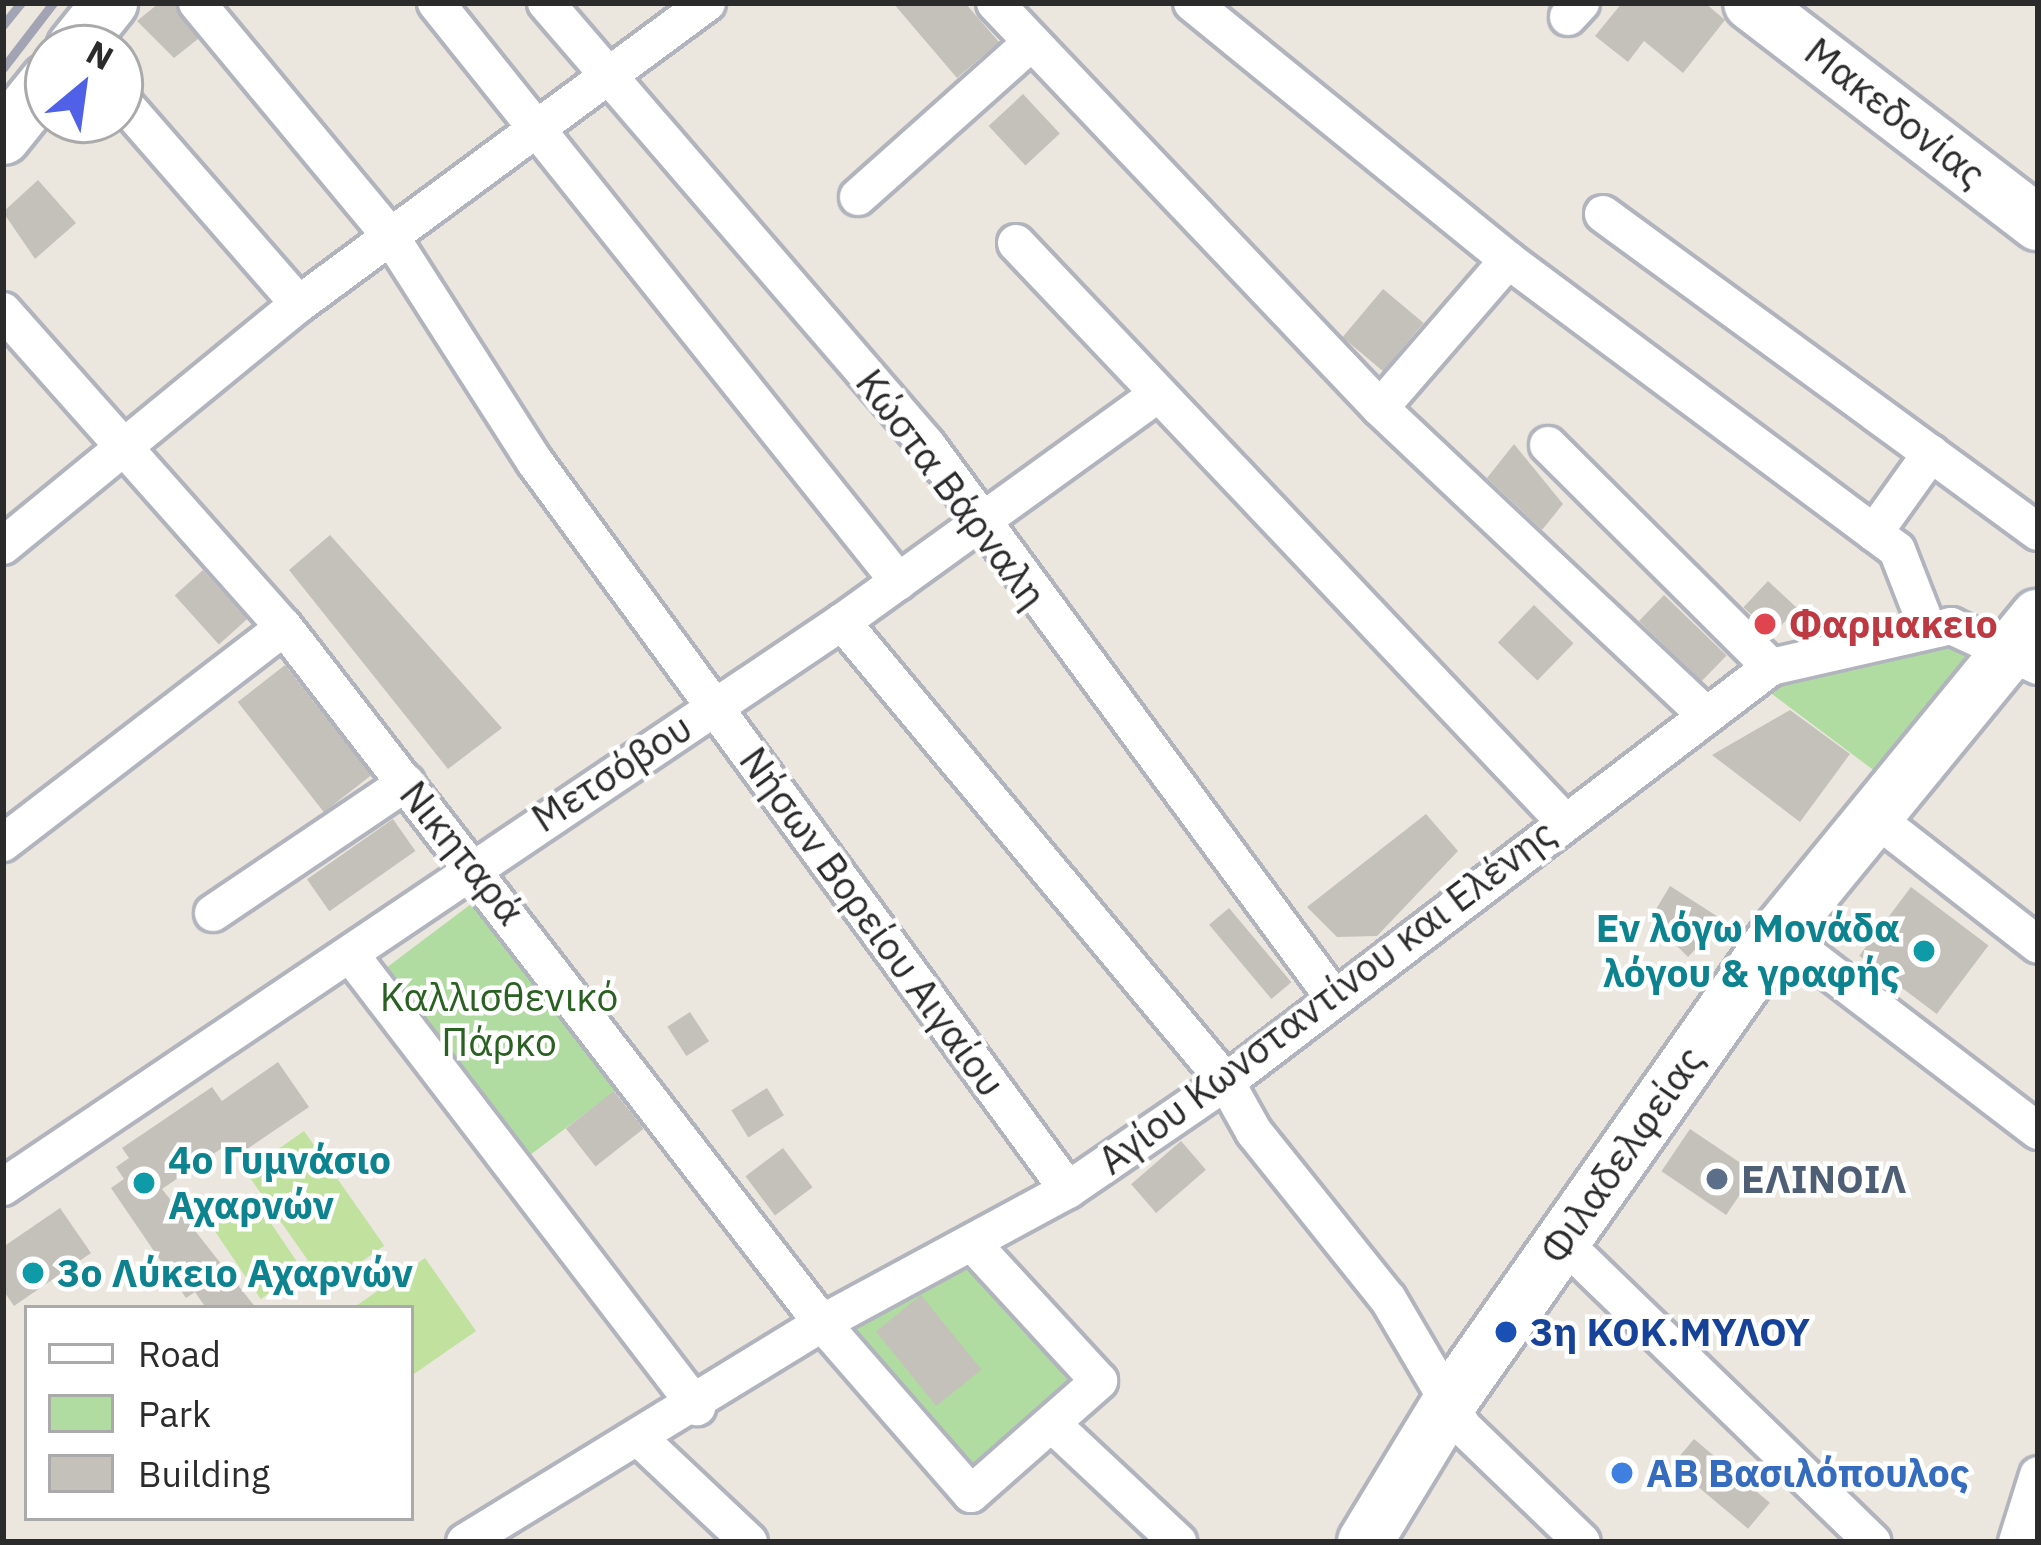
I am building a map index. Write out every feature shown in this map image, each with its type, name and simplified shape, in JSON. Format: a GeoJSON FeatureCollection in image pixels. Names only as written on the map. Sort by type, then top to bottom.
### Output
{"type":"FeatureCollection","features":[{"type":"Feature","properties":{"kind":"main road","name":"Μακεδονίας"},"geometry":{"type":"LineString","coordinates":[[1751,3],[2038,224]]}},
{"type":"Feature","properties":{"kind":"main road"},"geometry":{"type":"LineString","coordinates":[[3,137],[24,111]]}},
{"type":"Feature","properties":{"kind":"main road","name":"Φιλαδελφείας"},"geometry":{"type":"LineString","coordinates":[[1365,1542],[1451,1400],[1779,933],[1873,817],[2030,644]]}},
{"type":"Feature","properties":{"kind":"street","name":"Νήσων Βορείου Αιγαίου"},"geometry":{"type":"LineString","coordinates":[[197,3],[392,237],[535,462],[1068,1190]]}},
{"type":"Feature","properties":{"kind":"street"},"geometry":{"type":"LineString","coordinates":[[436,3],[899,582]]}},
{"type":"Feature","properties":{"kind":"street","name":"Κώστα Βάρναλη"},"geometry":{"type":"LineString","coordinates":[[546,3],[927,445],[979,525],[1331,994]]}},
{"type":"Feature","properties":{"kind":"street"},"geometry":{"type":"LineString","coordinates":[[3,546],[299,304],[706,3]]}},
{"type":"Feature","properties":{"kind":"street"},"geometry":{"type":"LineString","coordinates":[[995,3],[1380,408],[1702,711]]}},
{"type":"Feature","properties":{"kind":"street"},"geometry":{"type":"LineString","coordinates":[[1192,3],[1508,260],[1874,532],[1916,584],[1927,627]]}},
{"type":"Feature","properties":{"kind":"street"},"geometry":{"type":"LineString","coordinates":[[858,197],[1030,44]]}},
{"type":"Feature","properties":{"kind":"street"},"geometry":{"type":"LineString","coordinates":[[144,126],[299,304]]}},
{"type":"Feature","properties":{"kind":"street"},"geometry":{"type":"LineString","coordinates":[[1603,214],[2038,532]]}},
{"type":"Feature","properties":{"kind":"street"},"geometry":{"type":"LineString","coordinates":[[1016,243],[1563,820]]}},
{"type":"Feature","properties":{"kind":"street"},"geometry":{"type":"LineString","coordinates":[[1380,408],[1508,260]]}},
{"type":"Feature","properties":{"kind":"street","name":"Νικηταρά"},"geometry":{"type":"LineString","coordinates":[[3,311],[284,627],[472,863],[822,1323],[971,1494],[1100,1382],[974,1246]]}},
{"type":"Feature","properties":{"kind":"street","name":"Μετσόβου"},"geometry":{"type":"LineString","coordinates":[[3,1187],[350,954],[472,863],[842,622],[1157,394]]}},
{"type":"Feature","properties":{"kind":"street"},"geometry":{"type":"LineString","coordinates":[[1548,445],[1772,667]]}},
{"type":"Feature","properties":{"kind":"street"},"geometry":{"type":"LineString","coordinates":[[1874,532],[1930,453]]}},
{"type":"Feature","properties":{"kind":"street"},"geometry":{"type":"LineString","coordinates":[[842,622],[1226,1082],[1490,1460],[1582,1542]]}},
{"type":"Feature","properties":{"kind":"street"},"geometry":{"type":"LineString","coordinates":[[3,843],[284,627]]}},
{"type":"Feature","properties":{"kind":"street","name":"Αγίου Κωνσταντίνου και Ελένης"},"geometry":{"type":"LineString","coordinates":[[465,1542],[698,1407],[822,1323],[974,1246],[1068,1190],[1226,1082],[1331,994],[1702,711],[1772,667],[1927,627],[2030,644]]}},
{"type":"Feature","properties":{"kind":"street"},"geometry":{"type":"LineString","coordinates":[[213,913],[406,783]]}},
{"type":"Feature","properties":{"kind":"street"},"geometry":{"type":"LineString","coordinates":[[1873,817],[2038,945]]}},
{"type":"Feature","properties":{"kind":"street"},"geometry":{"type":"LineString","coordinates":[[1779,933],[2038,1131]]}},
{"type":"Feature","properties":{"kind":"street"},"geometry":{"type":"LineString","coordinates":[[350,954],[698,1407]]}},
{"type":"Feature","properties":{"kind":"street"},"geometry":{"type":"LineString","coordinates":[[1563,1242],[1873,1542]]}},
{"type":"Feature","properties":{"kind":"street"},"geometry":{"type":"LineString","coordinates":[[1052,1424],[1178,1542]]}},
{"type":"Feature","properties":{"kind":"street"},"geometry":{"type":"LineString","coordinates":[[642,1441],[748,1542]]}},
{"type":"Feature","properties":{"kind":"street"},"geometry":{"type":"LineString","coordinates":[[2017,1542],[2038,1475]]}},
{"type":"Feature","properties":{"kind":"green space"},"geometry":{"type":"Polygon","coordinates":[[[1930,636],[1992,651],[1888,781],[1764,688],[1930,636]]]}},
{"type":"Feature","properties":{"kind":"green space","name":"Καλλισθενικό Πάρκο"},"geometry":{"type":"Polygon","coordinates":[[[483,895],[625,1083],[524,1159],[382,971],[483,895]]]}},
{"type":"Feature","properties":{"kind":"green space"},"geometry":{"type":"Polygon","coordinates":[[[304,1131],[384,1246],[326,1286],[246,1172],[304,1131]]]}},
{"type":"Feature","properties":{"kind":"green space"},"geometry":{"type":"Polygon","coordinates":[[[252,1195],[303,1270],[261,1299],[210,1224],[252,1195]]]}},
{"type":"Feature","properties":{"kind":"green space"},"geometry":{"type":"Polygon","coordinates":[[[425,1258],[476,1331],[414,1374],[414,1305],[357,1305],[425,1258]]]}},
{"type":"Feature","properties":{"kind":"green space"},"geometry":{"type":"Polygon","coordinates":[[[972,1260],[1079,1374],[956,1488],[828,1343],[972,1260]]]}},
{"type":"Feature","properties":{"kind":"building"},"geometry":{"type":"Polygon","coordinates":[[[159,3],[175,3],[198,39],[174,58],[137,21],[159,3]]]}},
{"type":"Feature","properties":{"kind":"building"},"geometry":{"type":"Polygon","coordinates":[[[893,3],[965,3],[999,42],[957,78],[893,3]]]}},
{"type":"Feature","properties":{"kind":"building"},"geometry":{"type":"Polygon","coordinates":[[[1622,3],[1705,3],[1725,20],[1683,73],[1644,41],[1628,62],[1595,36],[1622,3]]]}},
{"type":"Feature","properties":{"kind":"building"},"geometry":{"type":"Polygon","coordinates":[[[1023,94],[1060,133],[1025,166],[989,126],[1023,94]]]}},
{"type":"Feature","properties":{"kind":"building"},"geometry":{"type":"Polygon","coordinates":[[[38,180],[76,223],[35,259],[3,212],[38,180]]]}},
{"type":"Feature","properties":{"kind":"building"},"geometry":{"type":"Polygon","coordinates":[[[1383,289],[1424,323],[1383,371],[1343,337],[1383,289]]]}},
{"type":"Feature","properties":{"kind":"building"},"geometry":{"type":"Polygon","coordinates":[[[1514,444],[1563,504],[1542,530],[1487,478],[1514,444]]]}},
{"type":"Feature","properties":{"kind":"building"},"geometry":{"type":"Polygon","coordinates":[[[330,535],[502,728],[448,769],[289,570],[330,535]]]}},
{"type":"Feature","properties":{"kind":"building"},"geometry":{"type":"Polygon","coordinates":[[[203,570],[247,619],[219,644],[175,595],[203,570]]]}},
{"type":"Feature","properties":{"kind":"building"},"geometry":{"type":"Polygon","coordinates":[[[1768,581],[1797,608],[1773,635],[1743,607],[1768,581]]]}},
{"type":"Feature","properties":{"kind":"building"},"geometry":{"type":"Polygon","coordinates":[[[1664,595],[1727,655],[1702,681],[1639,621],[1664,595]]]}},
{"type":"Feature","properties":{"kind":"building"},"geometry":{"type":"Polygon","coordinates":[[[1534,605],[1574,643],[1537,681],[1498,642],[1534,605]]]}},
{"type":"Feature","properties":{"kind":"building"},"geometry":{"type":"Polygon","coordinates":[[[285,665],[371,775],[324,812],[238,702],[285,665]]]}},
{"type":"Feature","properties":{"kind":"building"},"geometry":{"type":"Polygon","coordinates":[[[1790,710],[1850,754],[1800,822],[1712,755],[1790,710]]]}},
{"type":"Feature","properties":{"kind":"building"},"geometry":{"type":"Polygon","coordinates":[[[1426,814],[1458,851],[1377,936],[1337,937],[1307,907],[1426,814]]]}},
{"type":"Feature","properties":{"kind":"building"},"geometry":{"type":"Polygon","coordinates":[[[393,819],[415,851],[329,911],[307,879],[393,819]]]}},
{"type":"Feature","properties":{"kind":"building"},"geometry":{"type":"Polygon","coordinates":[[[1670,886],[1723,920],[1688,957],[1650,919],[1670,886]]]}},
{"type":"Feature","properties":{"kind":"building","name":"Εν λόγω Μονάδα λόγου & γραφής"},"geometry":{"type":"Polygon","coordinates":[[[1911,887],[1988,945],[1937,1014],[1859,956],[1911,887]]]}},
{"type":"Feature","properties":{"kind":"building"},"geometry":{"type":"Polygon","coordinates":[[[1229,908],[1291,982],[1271,999],[1209,925],[1229,908]]]}},
{"type":"Feature","properties":{"kind":"building"},"geometry":{"type":"Polygon","coordinates":[[[690,1012],[709,1041],[686,1056],[667,1027],[690,1012]]]}},
{"type":"Feature","properties":{"kind":"building","name":"4ο Γυμνάσιο Αχαρνών"},"geometry":{"type":"Polygon","coordinates":[[[278,1062],[309,1107],[231,1160],[222,1148],[162,1189],[254,1305],[204,1305],[195,1292],[186,1298],[111,1188],[124,1179],[116,1167],[129,1158],[122,1148],[212,1087],[222,1101],[278,1062]]]}},
{"type":"Feature","properties":{"kind":"building"},"geometry":{"type":"Polygon","coordinates":[[[767,1088],[784,1115],[748,1137],[731,1110],[767,1088]]]}},
{"type":"Feature","properties":{"kind":"building"},"geometry":{"type":"Polygon","coordinates":[[[614,1091],[644,1129],[595,1166],[566,1129],[614,1091]]]}},
{"type":"Feature","properties":{"kind":"building"},"geometry":{"type":"Polygon","coordinates":[[[1690,1129],[1755,1173],[1726,1215],[1661,1171],[1690,1129]]]}},
{"type":"Feature","properties":{"kind":"building"},"geometry":{"type":"Polygon","coordinates":[[[1181,1141],[1206,1170],[1156,1213],[1131,1184],[1181,1141]]]}},
{"type":"Feature","properties":{"kind":"building"},"geometry":{"type":"Polygon","coordinates":[[[783,1148],[812,1187],[775,1215],[745,1176],[783,1148]]]}},
{"type":"Feature","properties":{"kind":"building","name":"3ο Λύκειο Αχαρνών"},"geometry":{"type":"Polygon","coordinates":[[[60,1208],[91,1253],[14,1306],[3,1290],[3,1247],[60,1208]]]}},
{"type":"Feature","properties":{"kind":"building"},"geometry":{"type":"Polygon","coordinates":[[[921,1295],[981,1370],[936,1406],[876,1332],[921,1295]]]}},
{"type":"Feature","properties":{"kind":"building"},"geometry":{"type":"Polygon","coordinates":[[[1694,1439],[1770,1503],[1748,1529],[1672,1465],[1694,1439]]]}},
{"type":"Feature","properties":{"kind":"railway"},"geometry":{"type":"LineString","coordinates":[[3,25],[21,3]]}},
{"type":"Feature","properties":{"kind":"railway"},"geometry":{"type":"LineString","coordinates":[[3,68],[53,3]]}},
{"type":"Feature","properties":{"kind":"place","name":"Φαρμακειο"},"geometry":{"type":"Point","coordinates":[1765,624]}},
{"type":"Feature","properties":{"kind":"place","name":"Εν λόγω Μονάδα λόγου & γραφής"},"geometry":{"type":"Point","coordinates":[1924,951]}},
{"type":"Feature","properties":{"kind":"place","name":"ΕΛΙΝΟΙΛ"},"geometry":{"type":"Point","coordinates":[1717,1179]}},
{"type":"Feature","properties":{"kind":"place","name":"4ο Γυμνάσιο Αχαρνών"},"geometry":{"type":"Point","coordinates":[144,1183]}},
{"type":"Feature","properties":{"kind":"place","name":"3ο Λύκειο Αχαρνών"},"geometry":{"type":"Point","coordinates":[33,1273]}},
{"type":"Feature","properties":{"kind":"place","name":"3η ΚΟΚ.ΜΥΛΟΥ"},"geometry":{"type":"Point","coordinates":[1506,1332]}},
{"type":"Feature","properties":{"kind":"place","name":"ΑΒ Βασιλόπουλος"},"geometry":{"type":"Point","coordinates":[1622,1473]}}]}
